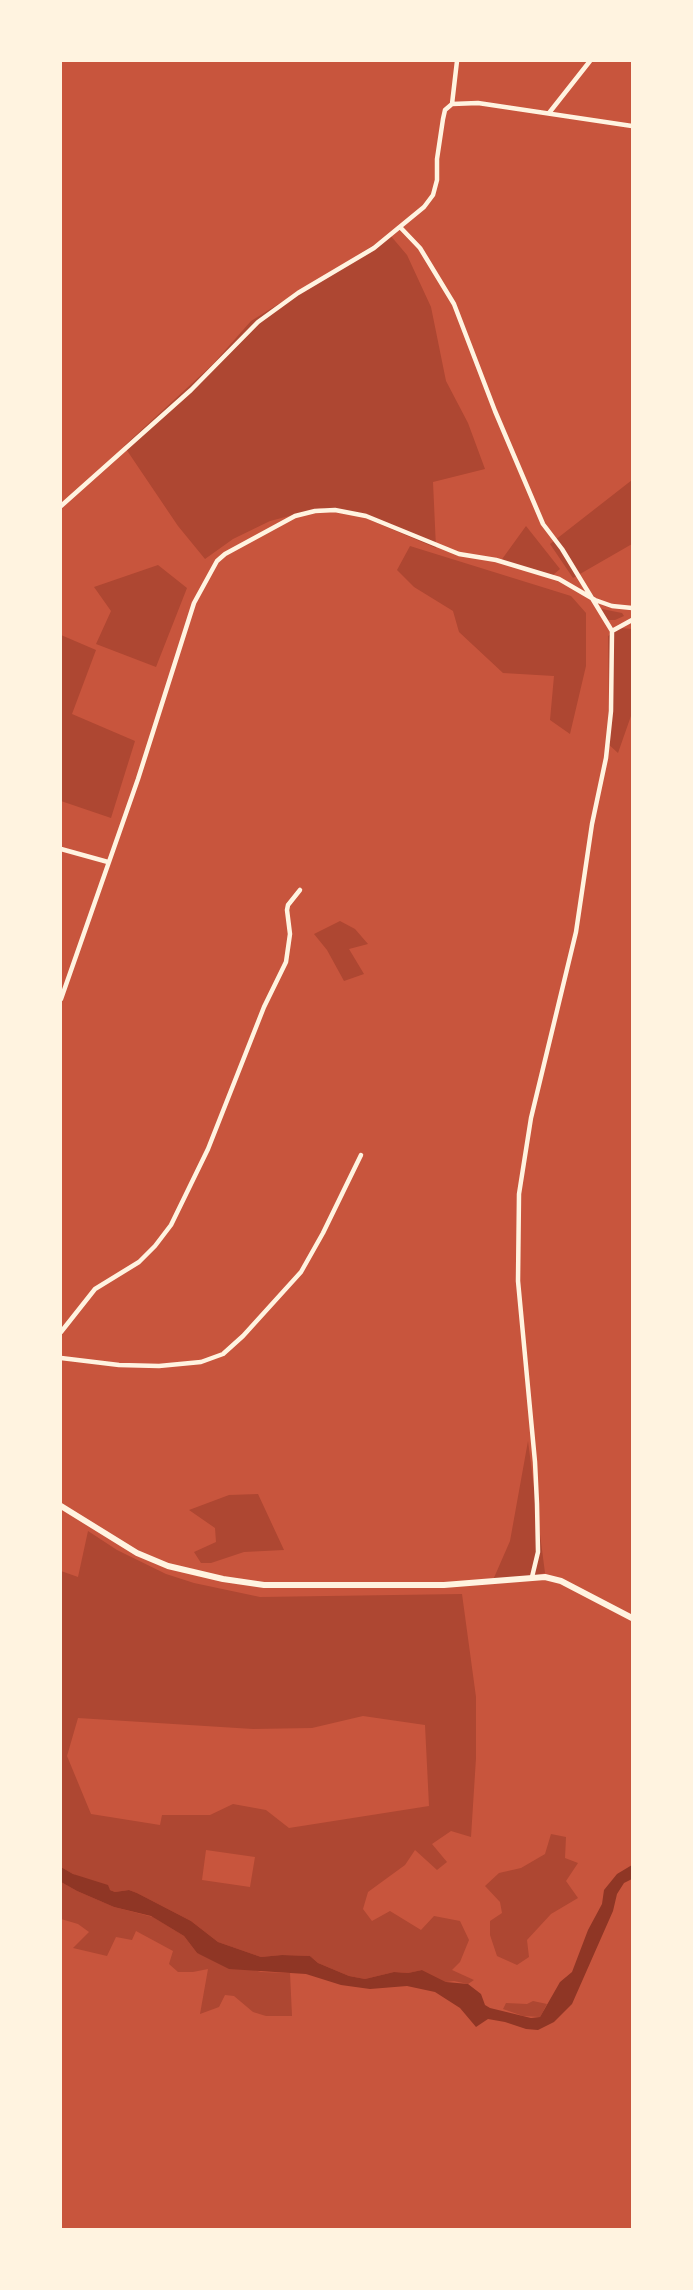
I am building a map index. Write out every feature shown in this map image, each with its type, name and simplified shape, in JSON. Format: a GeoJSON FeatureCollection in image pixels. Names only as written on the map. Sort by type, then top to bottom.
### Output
{"type":"FeatureCollection","features":[{"type":"Feature","properties":{"kind":"main road"},"geometry":{"type":"LineString","coordinates":[[61,1506],[137,1553],[168,1566],[223,1579],[264,1585],[444,1585],[544,1576],[561,1581],[632,1618]]}},
{"type":"Feature","properties":{"kind":"street"},"geometry":{"type":"LineString","coordinates":[[452,104],[457,61]]}},
{"type":"Feature","properties":{"kind":"street"},"geometry":{"type":"LineString","coordinates":[[548,113],[590,61]]}},
{"type":"Feature","properties":{"kind":"street"},"geometry":{"type":"LineString","coordinates":[[61,506],[191,390],[258,322],[298,292],[374,248],[424,207],[433,195],[437,180],[437,159],[443,119],[445,110],[452,104],[478,103],[632,126]]}},
{"type":"Feature","properties":{"kind":"street"},"geometry":{"type":"LineString","coordinates":[[400,226],[420,248],[454,304],[492,402],[543,524],[562,549],[595,600],[612,631],[611,717],[606,758],[592,824],[576,932],[531,1118],[519,1194],[518,1281],[535,1462],[537,1512],[538,1552],[532,1576]]}},
{"type":"Feature","properties":{"kind":"street"},"geometry":{"type":"LineString","coordinates":[[61,999],[138,779],[172,670],[201,587],[217,561],[225,554],[295,516],[315,511],[335,510],[354,512],[459,554],[496,560],[558,579],[595,600],[612,606],[632,608]]}},
{"type":"Feature","properties":{"kind":"street"},"geometry":{"type":"LineString","coordinates":[[612,631],[632,620]]}},
{"type":"Feature","properties":{"kind":"street"},"geometry":{"type":"LineString","coordinates":[[61,849],[108,862]]}},
{"type":"Feature","properties":{"kind":"street"},"geometry":{"type":"LineString","coordinates":[[61,1332],[95,1289],[139,1262],[171,1226],[208,1149],[264,1007],[286,962],[290,934],[287,910],[288,905],[300,890]]}},
{"type":"Feature","properties":{"kind":"street"},"geometry":{"type":"LineString","coordinates":[[61,1358],[119,1365],[159,1366],[201,1362],[223,1354],[253,1325],[301,1272],[323,1233],[361,1155]]}},
{"type":"Feature","properties":{"kind":"shaded area"},"geometry":{"type":"Polygon","coordinates":[[[390,235],[407,255],[431,307],[446,381],[468,423],[485,469],[433,482],[436,548],[363,517],[320,508],[270,521],[233,539],[205,559],[178,526],[124,446],[213,364],[251,321],[390,235]]]}},
{"type":"Feature","properties":{"kind":"shaded area"},"geometry":{"type":"Polygon","coordinates":[[[632,480],[632,544],[573,578],[550,544],[632,480]]]}},
{"type":"Feature","properties":{"kind":"shaded area"},"geometry":{"type":"Polygon","coordinates":[[[526,526],[560,569],[553,575],[544,575],[500,562],[526,526]]]}},
{"type":"Feature","properties":{"kind":"shaded area"},"geometry":{"type":"Polygon","coordinates":[[[410,546],[571,596],[586,613],[586,666],[570,734],[550,720],[554,676],[503,673],[459,632],[453,611],[414,587],[397,570],[410,546]]]}},
{"type":"Feature","properties":{"kind":"shaded area"},"geometry":{"type":"Polygon","coordinates":[[[158,565],[187,588],[156,667],[96,644],[111,611],[94,587],[158,565]]]}},
{"type":"Feature","properties":{"kind":"shaded area"},"geometry":{"type":"Polygon","coordinates":[[[597,608],[622,613],[624,616],[615,620],[608,620],[599,613],[597,608]]]}},
{"type":"Feature","properties":{"kind":"shaded area"},"geometry":{"type":"Polygon","coordinates":[[[620,628],[632,629],[632,713],[618,753],[607,743],[609,707],[608,636],[620,628]]]}},
{"type":"Feature","properties":{"kind":"shaded area"},"geometry":{"type":"Polygon","coordinates":[[[61,635],[96,650],[72,714],[135,741],[111,818],[61,801],[61,635]]]}},
{"type":"Feature","properties":{"kind":"shaded area"},"geometry":{"type":"Polygon","coordinates":[[[340,921],[355,929],[368,944],[349,949],[364,974],[344,981],[327,950],[314,934],[340,921]]]}},
{"type":"Feature","properties":{"kind":"shaded area"},"geometry":{"type":"Polygon","coordinates":[[[528,1441],[545,1573],[516,1580],[493,1580],[510,1541],[528,1441]]]}},
{"type":"Feature","properties":{"kind":"shaded area"},"geometry":{"type":"Polygon","coordinates":[[[258,1494],[284,1550],[244,1552],[211,1563],[201,1563],[194,1552],[216,1542],[215,1528],[189,1510],[229,1495],[258,1494]]]}},
{"type":"Feature","properties":{"kind":"shaded area"},"geometry":{"type":"Polygon","coordinates":[[[88,1531],[117,1550],[166,1574],[194,1583],[260,1597],[462,1594],[476,1697],[476,1758],[471,1837],[451,1831],[432,1844],[447,1862],[437,1870],[415,1850],[405,1865],[368,1892],[363,1909],[372,1921],[390,1911],[421,1930],[434,1916],[460,1921],[469,1940],[460,1962],[452,1970],[474,1980],[468,1984],[454,1981],[446,1982],[422,1970],[408,1973],[394,1972],[365,1979],[349,1976],[318,1963],[310,1956],[282,1955],[261,1957],[218,1942],[191,1921],[137,1893],[129,1890],[115,1892],[61,1867],[61,1571],[78,1577],[88,1531]],[[363,1716],[312,1728],[253,1729],[78,1718],[67,1756],[91,1814],[160,1825],[162,1815],[210,1815],[233,1804],[266,1810],[289,1828],[429,1806],[425,1725],[363,1716]],[[206,1850],[202,1880],[250,1887],[255,1857],[206,1850]]]}},
{"type":"Feature","properties":{"kind":"shaded area"},"geometry":{"type":"Polygon","coordinates":[[[551,1834],[566,1837],[565,1858],[578,1863],[566,1881],[578,1898],[551,1914],[527,1940],[529,1957],[517,1965],[497,1956],[490,1935],[490,1921],[502,1913],[500,1902],[485,1886],[499,1873],[521,1868],[545,1854],[551,1834]]]}},
{"type":"Feature","properties":{"kind":"shaded area"},"geometry":{"type":"Polygon","coordinates":[[[632,1865],[632,1879],[624,1883],[617,1894],[613,1911],[572,2004],[554,2022],[538,2030],[526,2029],[488,2019],[476,2027],[460,2008],[435,1992],[407,1986],[370,1989],[341,1985],[306,1974],[229,1969],[197,1953],[184,1936],[151,1916],[114,1907],[61,1882],[61,1867],[73,1874],[108,1885],[110,1890],[115,1892],[129,1890],[137,1893],[191,1921],[218,1942],[261,1957],[282,1955],[310,1956],[318,1963],[349,1976],[365,1979],[394,1972],[408,1973],[422,1970],[446,1982],[468,1984],[481,1994],[485,2005],[490,2008],[531,2018],[540,2017],[560,1982],[572,1972],[588,1930],[602,1904],[604,1890],[617,1874],[632,1865]]]}},
{"type":"Feature","properties":{"kind":"shaded area"},"geometry":{"type":"Polygon","coordinates":[[[61,1882],[114,1907],[153,1917],[184,1936],[197,1953],[261,1972],[290,1973],[292,2016],[266,2016],[253,2012],[234,1996],[225,1995],[219,2007],[200,2014],[208,1969],[178,1972],[169,1964],[173,1951],[136,1931],[132,1940],[116,1937],[107,1956],[73,1948],[89,1932],[78,1924],[61,1919],[61,1882]]]}},
{"type":"Feature","properties":{"kind":"shaded area"},"geometry":{"type":"Polygon","coordinates":[[[533,2001],[547,2004],[540,2017],[523,2016],[503,2009],[506,2003],[527,2004],[533,2001]]]}}]}
